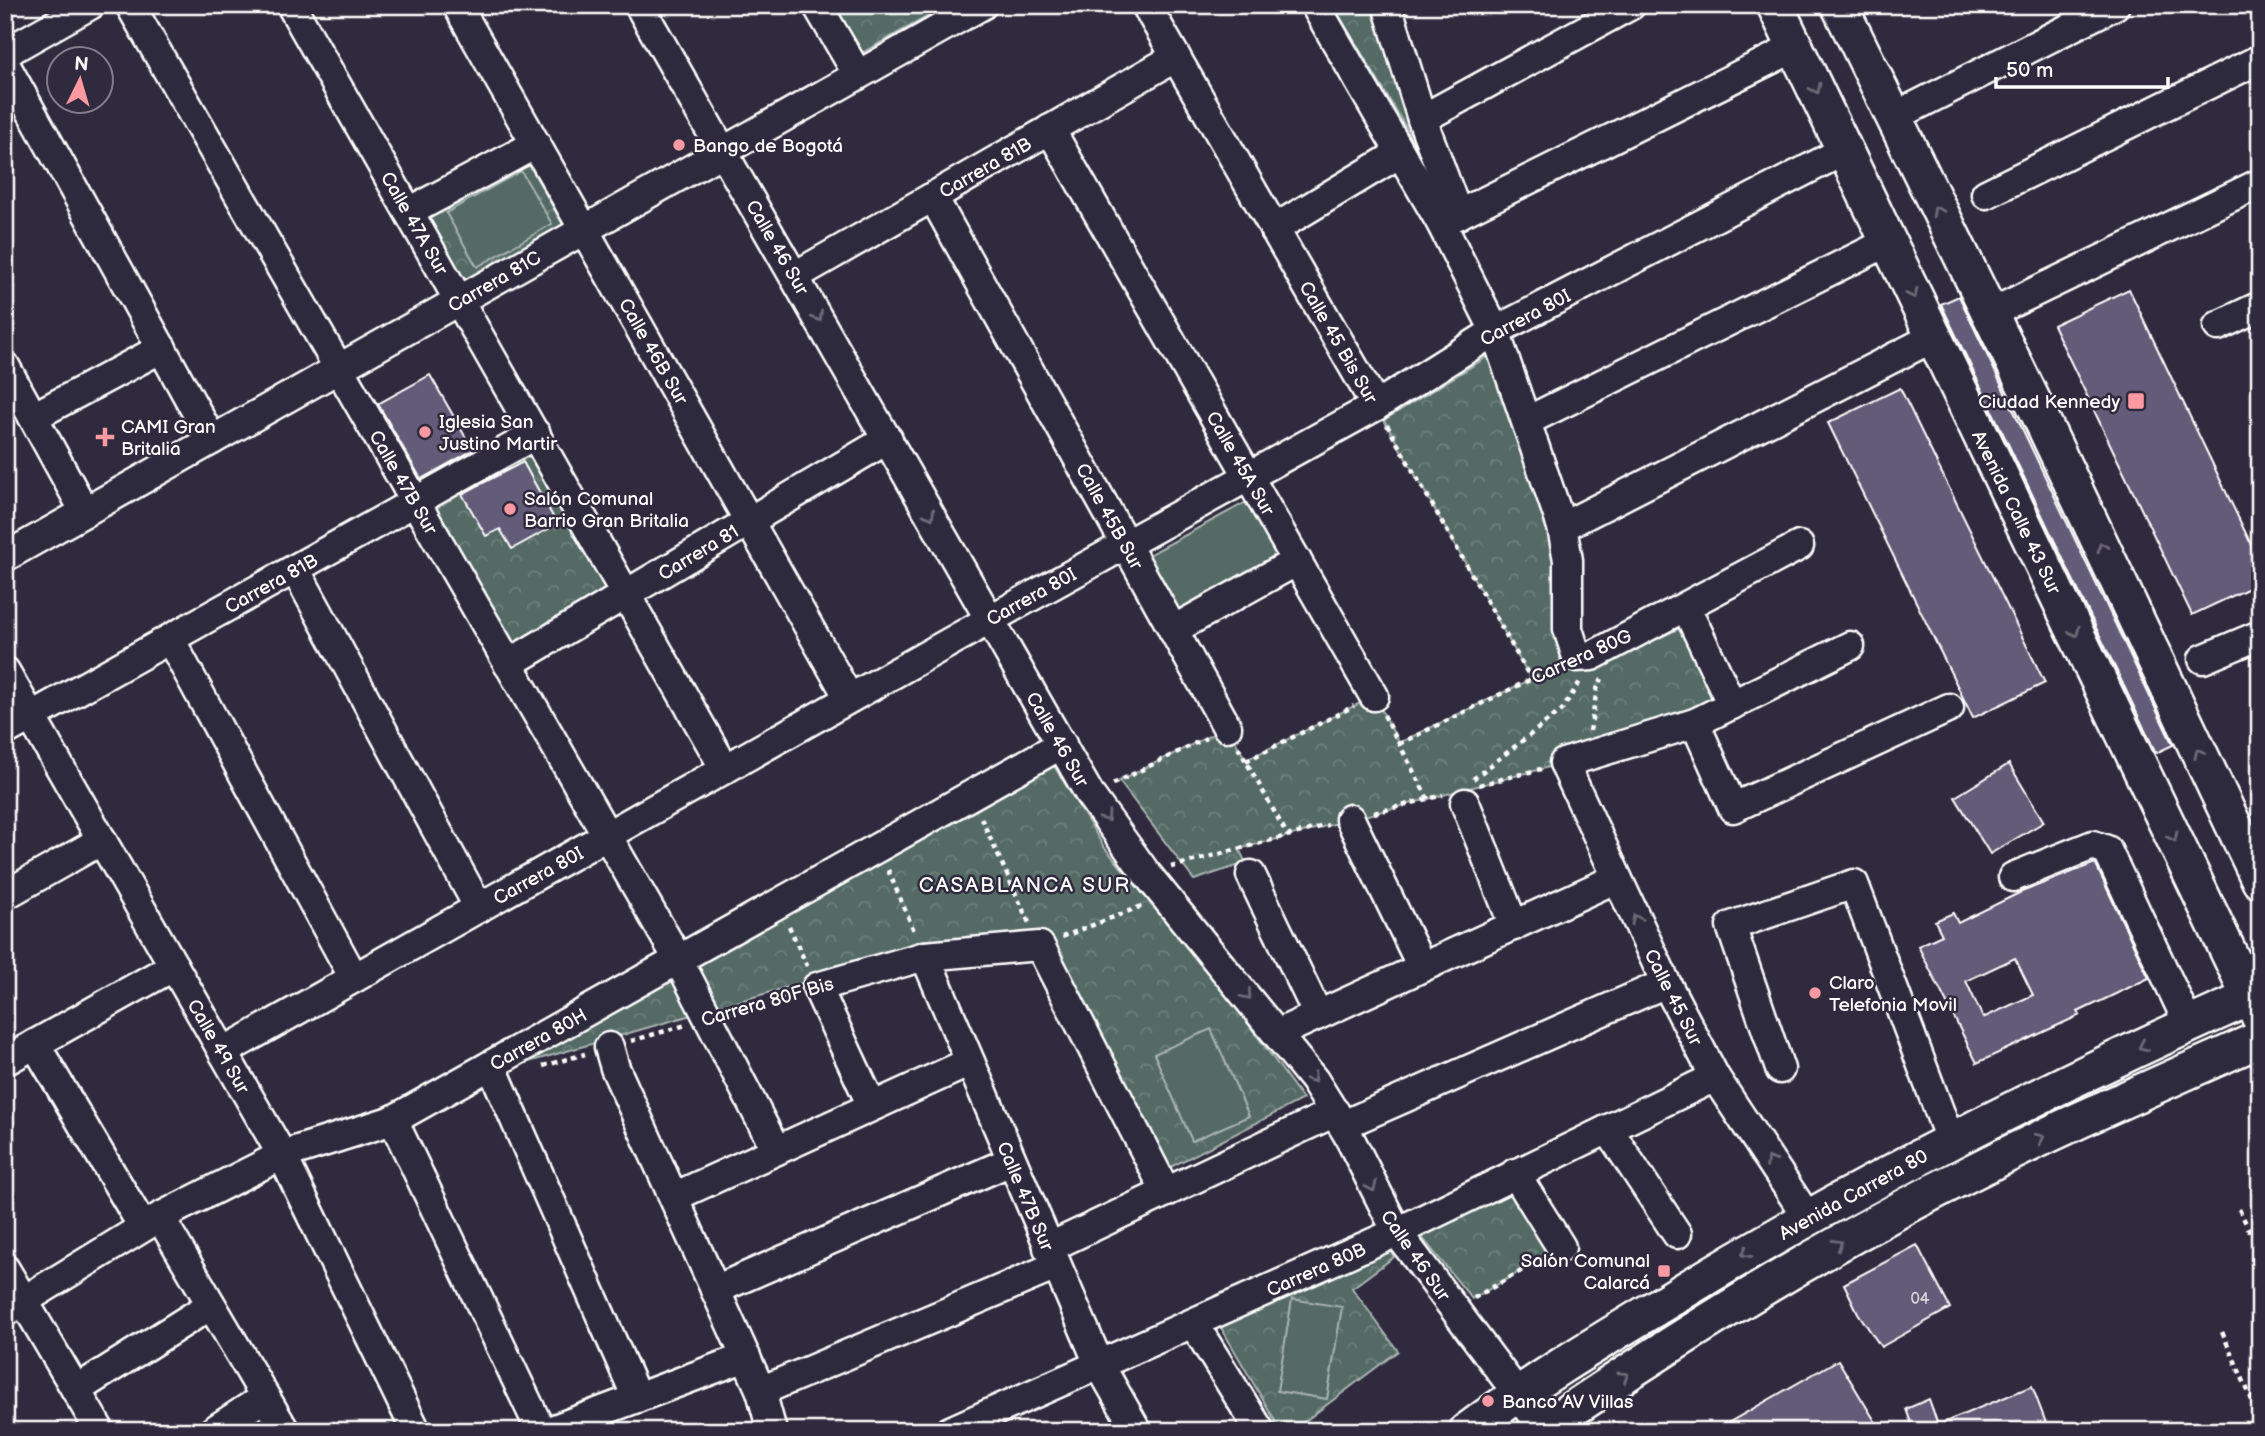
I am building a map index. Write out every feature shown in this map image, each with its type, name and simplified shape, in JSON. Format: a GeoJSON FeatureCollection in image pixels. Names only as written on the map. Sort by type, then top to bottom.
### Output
{"type":"FeatureCollection","features":[{"type":"Feature","properties":{"kind":"main road","name":"Avenida Calle 43 Sur"},"geometry":{"type":"LineString","coordinates":[[1775,5],[2257,1003]]}},
{"type":"Feature","properties":{"kind":"main road"},"geometry":{"type":"LineString","coordinates":[[1848,8],[1892,118],[1989,314],[2260,881]]}},
{"type":"Feature","properties":{"kind":"main road","name":"Avenida Carrera 80"},"geometry":{"type":"LineString","coordinates":[[1467,1431],[1517,1393],[1808,1218],[1950,1140],[2189,1025],[2257,1003]]}},
{"type":"Feature","properties":{"kind":"main road","name":"Avenida Carrera 80"},"geometry":{"type":"LineString","coordinates":[[1541,1429],[1711,1320],[1858,1232],[2038,1139],[2260,1039]]}},
{"type":"Feature","properties":{"kind":"street"},"geometry":{"type":"LineString","coordinates":[[5,53],[90,5]]}},
{"type":"Feature","properties":{"kind":"street","name":"Calle 47B Sur"},"geometry":{"type":"LineString","coordinates":[[130,5],[678,959]]}},
{"type":"Feature","properties":{"kind":"street","name":"Calle 47A Sur"},"geometry":{"type":"LineString","coordinates":[[291,5],[725,769]]}},
{"type":"Feature","properties":{"kind":"street","name":"Calle 46B Sur"},"geometry":{"type":"LineString","coordinates":[[457,5],[751,520],[849,698]]}},
{"type":"Feature","properties":{"kind":"street","name":"Calle 46 Sur"},"geometry":{"type":"LineString","coordinates":[[639,5],[1090,795],[1166,896],[1279,1033],[1339,1119],[1396,1232],[1541,1429]]}},
{"type":"Feature","properties":{"kind":"street"},"geometry":{"type":"LineString","coordinates":[[817,5],[858,75]]}},
{"type":"Feature","properties":{"kind":"street","name":"Calle 45 Bis Sur"},"geometry":{"type":"LineString","coordinates":[[1146,5],[1376,406]]}},
{"type":"Feature","properties":{"kind":"street"},"geometry":{"type":"LineString","coordinates":[[1315,5],[1399,153],[1450,219]]}},
{"type":"Feature","properties":{"kind":"street"},"geometry":{"type":"LineString","coordinates":[[1422,119],[1631,5]]}},
{"type":"Feature","properties":{"kind":"street"},"geometry":{"type":"LineString","coordinates":[[1892,118],[2115,5]]}},
{"type":"Feature","properties":{"kind":"street","name":"Carrera 81C"},"geometry":{"type":"LineString","coordinates":[[5,557],[981,6]]}},
{"type":"Feature","properties":{"kind":"street"},"geometry":{"type":"LineString","coordinates":[[1390,7],[1450,219],[1495,331],[1562,527],[1568,560],[1567,629],[1591,663]]}},
{"type":"Feature","properties":{"kind":"street"},"geometry":{"type":"LineString","coordinates":[[1450,219],[1796,47]]}},
{"type":"Feature","properties":{"kind":"street","name":"Carrera 81B"},"geometry":{"type":"LineString","coordinates":[[795,276],[1176,57]]}},
{"type":"Feature","properties":{"kind":"street"},"geometry":{"type":"LineString","coordinates":[[1986,194],[2260,59]]}},
{"type":"Feature","properties":{"kind":"street"},"geometry":{"type":"LineString","coordinates":[[5,64],[212,440]]}},
{"type":"Feature","properties":{"kind":"street","name":"Calle 45A Sur"},"geometry":{"type":"LineString","coordinates":[[1050,129],[1374,696]]}},
{"type":"Feature","properties":{"kind":"street"},"geometry":{"type":"LineString","coordinates":[[409,212],[536,144]]}},
{"type":"Feature","properties":{"kind":"street","name":"Carrera 80I"},"geometry":{"type":"LineString","coordinates":[[223,1052],[849,698],[1376,406],[1495,331],[1845,150]]}},
{"type":"Feature","properties":{"kind":"street"},"geometry":{"type":"LineString","coordinates":[[1274,229],[1399,153]]}},
{"type":"Feature","properties":{"kind":"street"},"geometry":{"type":"LineString","coordinates":[[1989,314],[2260,183]]}},
{"type":"Feature","properties":{"kind":"street","name":"Calle 45B Sur"},"geometry":{"type":"LineString","coordinates":[[933,197],[1227,727]]}},
{"type":"Feature","properties":{"kind":"street"},"geometry":{"type":"LineString","coordinates":[[1527,421],[1888,242]]}},
{"type":"Feature","properties":{"kind":"street"},"geometry":{"type":"LineString","coordinates":[[2218,326],[2260,306]]}},
{"type":"Feature","properties":{"kind":"street"},"geometry":{"type":"LineString","coordinates":[[1562,527],[1934,337]]}},
{"type":"Feature","properties":{"kind":"street"},"geometry":{"type":"LineString","coordinates":[[33,417],[162,348]]}},
{"type":"Feature","properties":{"kind":"street"},"geometry":{"type":"LineString","coordinates":[[5,366],[85,512]]}},
{"type":"Feature","properties":{"kind":"street","name":"Carrera 81B"},"geometry":{"type":"LineString","coordinates":[[5,731],[536,435]]}},
{"type":"Feature","properties":{"kind":"street","name":"Carrera 81"},"geometry":{"type":"LineString","coordinates":[[508,664],[888,439]]}},
{"type":"Feature","properties":{"kind":"street","name":"Carrera 80G"},"geometry":{"type":"LineString","coordinates":[[1591,663],[1799,546]]}},
{"type":"Feature","properties":{"kind":"street"},"geometry":{"type":"LineString","coordinates":[[1173,630],[1297,561]]}},
{"type":"Feature","properties":{"kind":"street"},"geometry":{"type":"LineString","coordinates":[[295,569],[479,908]]}},
{"type":"Feature","properties":{"kind":"street"},"geometry":{"type":"LineString","coordinates":[[1693,622],[1732,705]]}},
{"type":"Feature","properties":{"kind":"street"},"geometry":{"type":"LineString","coordinates":[[2203,659],[2260,635]]}},
{"type":"Feature","properties":{"kind":"street"},"geometry":{"type":"LineString","coordinates":[[170,639],[354,978]]}},
{"type":"Feature","properties":{"kind":"street"},"geometry":{"type":"LineString","coordinates":[[1576,760],[1695,723],[1850,646]]}},
{"type":"Feature","properties":{"kind":"street","name":"Calle 49 Sur"},"geometry":{"type":"LineString","coordinates":[[5,671],[282,1155],[416,1431]]}},
{"type":"Feature","properties":{"kind":"street"},"geometry":{"type":"LineString","coordinates":[[1695,723],[1733,808],[1949,708]]}},
{"type":"Feature","properties":{"kind":"street","name":"Carrera 80H"},"geometry":{"type":"LineString","coordinates":[[15,1307],[151,1222],[282,1155],[393,1120],[495,1072],[678,959],[1062,744]]}},
{"type":"Feature","properties":{"kind":"street","name":"Calle 45 Sur"},"geometry":{"type":"LineString","coordinates":[[1576,760],[1617,878],[1666,983],[1715,1077],[1808,1218]]}},
{"type":"Feature","properties":{"kind":"street"},"geometry":{"type":"LineString","coordinates":[[1467,793],[1514,926]]}},
{"type":"Feature","properties":{"kind":"street"},"geometry":{"type":"LineString","coordinates":[[1350,819],[1422,967]]}},
{"type":"Feature","properties":{"kind":"street"},"geometry":{"type":"LineString","coordinates":[[5,895],[102,840]]}},
{"type":"Feature","properties":{"kind":"street"},"geometry":{"type":"LineString","coordinates":[[2013,877],[2093,845],[2107,849],[2189,1025]]}},
{"type":"Feature","properties":{"kind":"street"},"geometry":{"type":"LineString","coordinates":[[1251,875],[1318,1015]]}},
{"type":"Feature","properties":{"kind":"street"},"geometry":{"type":"LineString","coordinates":[[1279,1033],[1617,878]]}},
{"type":"Feature","properties":{"kind":"street"},"geometry":{"type":"LineString","coordinates":[[1780,1069],[1731,926],[1854,884],[1950,1140]]}},
{"type":"Feature","properties":{"kind":"street"},"geometry":{"type":"LineString","coordinates":[[1040,946],[1166,1192]]}},
{"type":"Feature","properties":{"kind":"street","name":"Carrera 80F Bis"},"geometry":{"type":"LineString","coordinates":[[817,987],[925,956],[1040,946]]}},
{"type":"Feature","properties":{"kind":"street","name":"Calle 47B Sur"},"geometry":{"type":"LineString","coordinates":[[925,956],[1099,1364],[1137,1431]]}},
{"type":"Feature","properties":{"kind":"street"},"geometry":{"type":"LineString","coordinates":[[678,959],[776,1150]]}},
{"type":"Feature","properties":{"kind":"street"},"geometry":{"type":"LineString","coordinates":[[5,1061],[174,967]]}},
{"type":"Feature","properties":{"kind":"street"},"geometry":{"type":"LineString","coordinates":[[761,1391],[1052,1257],[1166,1192],[1666,983]]}},
{"type":"Feature","properties":{"kind":"street"},"geometry":{"type":"LineString","coordinates":[[817,987],[872,1106]]}},
{"type":"Feature","properties":{"kind":"street"},"geometry":{"type":"LineString","coordinates":[[35,1044],[151,1222],[211,1305],[285,1431]]}},
{"type":"Feature","properties":{"kind":"street"},"geometry":{"type":"LineString","coordinates":[[609,1047],[615,1068],[761,1391],[772,1431]]}},
{"type":"Feature","properties":{"kind":"street"},"geometry":{"type":"LineString","coordinates":[[674,1197],[970,1062]]}},
{"type":"Feature","properties":{"kind":"street"},"geometry":{"type":"LineString","coordinates":[[495,1072],[637,1398]]}},
{"type":"Feature","properties":{"kind":"street","name":"Carrera 80B"},"geometry":{"type":"LineString","coordinates":[[950,1431],[1001,1421],[1099,1364],[1396,1232],[1715,1077]]}},
{"type":"Feature","properties":{"kind":"street"},"geometry":{"type":"LineString","coordinates":[[393,1120],[541,1431]]}},
{"type":"Feature","properties":{"kind":"street"},"geometry":{"type":"LineString","coordinates":[[1608,1129],[1677,1234]]}},
{"type":"Feature","properties":{"kind":"street"},"geometry":{"type":"LineString","coordinates":[[715,1290],[1011,1161]]}},
{"type":"Feature","properties":{"kind":"street"},"geometry":{"type":"LineString","coordinates":[[1514,1173],[1561,1247]]}},
{"type":"Feature","properties":{"kind":"street"},"geometry":{"type":"LineString","coordinates":[[5,1269],[15,1307],[76,1390],[100,1431]]}},
{"type":"Feature","properties":{"kind":"street"},"geometry":{"type":"LineString","coordinates":[[76,1390],[211,1305]]}},
{"type":"Feature","properties":{"kind":"street"},"geometry":{"type":"LineString","coordinates":[[1194,1324],[1260,1431]]}},
{"type":"Feature","properties":{"kind":"street"},"geometry":{"type":"LineString","coordinates":[[550,1431],[746,1357]]}},
{"type":"Feature","properties":{"kind":"street"},"geometry":{"type":"LineString","coordinates":[[213,1431],[265,1396]]}},
{"type":"Feature","properties":{"kind":"path","name":"Calle 45 Bis Sur"},"geometry":{"type":"LineString","coordinates":[[1376,406],[1531,679]]}},
{"type":"Feature","properties":{"kind":"path","name":"Carrera 80G"},"geometry":{"type":"LineString","coordinates":[[1399,744],[1531,679],[1591,663]]}},
{"type":"Feature","properties":{"kind":"path"},"geometry":{"type":"LineString","coordinates":[[1576,760],[1591,716],[1591,663]]}},
{"type":"Feature","properties":{"kind":"path"},"geometry":{"type":"LineString","coordinates":[[1467,793],[1562,710],[1591,663]]}},
{"type":"Feature","properties":{"kind":"path"},"geometry":{"type":"LineString","coordinates":[[1246,761],[1374,696],[1428,799]]}},
{"type":"Feature","properties":{"kind":"path"},"geometry":{"type":"LineString","coordinates":[[1090,795],[1227,727],[1287,836]]}},
{"type":"Feature","properties":{"kind":"path"},"geometry":{"type":"LineString","coordinates":[[971,795],[1040,946],[1166,896]]}},
{"type":"Feature","properties":{"kind":"path"},"geometry":{"type":"LineString","coordinates":[[879,847],[925,956]]}},
{"type":"Feature","properties":{"kind":"path"},"geometry":{"type":"LineString","coordinates":[[779,903],[817,987]]}},
{"type":"Feature","properties":{"kind":"path","name":"Carrera 80F Bis"},"geometry":{"type":"LineString","coordinates":[[495,1072],[609,1047],[817,987]]}},
{"type":"Feature","properties":{"kind":"path"},"geometry":{"type":"LineString","coordinates":[[2239,1209],[2260,1252]]}},
{"type":"Feature","properties":{"kind":"path"},"geometry":{"type":"LineString","coordinates":[[1455,1310],[1561,1247]]}},
{"type":"Feature","properties":{"kind":"path"},"geometry":{"type":"LineString","coordinates":[[2222,1332],[2260,1418]]}},
{"type":"Feature","properties":{"kind":"green space"},"geometry":{"type":"Polygon","coordinates":[[[827,5],[948,5],[856,56],[827,5]]]}},
{"type":"Feature","properties":{"kind":"green space"},"geometry":{"type":"Polygon","coordinates":[[[1333,5],[1387,5],[1458,215],[1333,5]]]}},
{"type":"Feature","properties":{"kind":"green space"},"geometry":{"type":"Polygon","coordinates":[[[527,161],[565,228],[463,286],[425,218],[527,161]]]}},
{"type":"Feature","properties":{"kind":"green space"},"geometry":{"type":"Polygon","coordinates":[[[521,171],[552,224],[477,267],[446,213],[521,171]]]}},
{"type":"Feature","properties":{"kind":"green space"},"geometry":{"type":"Polygon","coordinates":[[[1492,354],[1557,551],[1560,661],[1571,671],[1586,672],[1693,622],[1727,692],[1690,718],[1564,763],[1239,849],[1246,863],[1194,880],[1119,781],[1227,727],[1246,760],[1374,696],[1399,743],[1531,679],[1384,420],[1492,354]]]}},
{"type":"Feature","properties":{"kind":"green space"},"geometry":{"type":"Polygon","coordinates":[[[533,449],[617,593],[513,653],[428,509],[533,449]]]}},
{"type":"Feature","properties":{"kind":"green space"},"geometry":{"type":"Polygon","coordinates":[[[1248,501],[1283,564],[1181,620],[1145,557],[1248,501]]]}},
{"type":"Feature","properties":{"kind":"green space"},"geometry":{"type":"Polygon","coordinates":[[[1054,766],[1104,847],[1217,981],[1303,1099],[1169,1168],[1047,932],[916,950],[515,1066],[1054,766]]]}},
{"type":"Feature","properties":{"kind":"green space"},"geometry":{"type":"Polygon","coordinates":[[[1211,1029],[1249,1116],[1192,1141],[1154,1054],[1211,1029]]]}},
{"type":"Feature","properties":{"kind":"green space"},"geometry":{"type":"Polygon","coordinates":[[[1513,1183],[1556,1251],[1472,1299],[1416,1230],[1513,1183]]]}},
{"type":"Feature","properties":{"kind":"green space"},"geometry":{"type":"Polygon","coordinates":[[[1387,1246],[1394,1257],[1352,1288],[1398,1351],[1292,1431],[1281,1431],[1219,1324],[1387,1246]]]}},
{"type":"Feature","properties":{"kind":"green space"},"geometry":{"type":"Polygon","coordinates":[[[1292,1299],[1342,1307],[1327,1399],[1277,1391],[1292,1299]]]}},
{"type":"Feature","properties":{"kind":"building","name":"Ciudad Kennedy"},"geometry":{"type":"Polygon","coordinates":[[[2129,289],[2260,563],[2260,583],[2192,615],[2053,325],[2129,289]]]}},
{"type":"Feature","properties":{"kind":"building"},"geometry":{"type":"Polygon","coordinates":[[[1959,296],[2173,745],[2156,753],[1941,304],[1959,296]]]}},
{"type":"Feature","properties":{"kind":"building","name":"Iglesia San Justino Martir"},"geometry":{"type":"Polygon","coordinates":[[[430,375],[473,450],[421,479],[378,404],[430,375]]]}},
{"type":"Feature","properties":{"kind":"building"},"geometry":{"type":"Polygon","coordinates":[[[1900,388],[2045,683],[1973,718],[1828,423],[1900,388]]]}},
{"type":"Feature","properties":{"kind":"building","name":"Salón Comunal Barrio Gran Britalia"},"geometry":{"type":"Polygon","coordinates":[[[523,462],[557,524],[512,549],[500,529],[486,536],[462,494],[523,462]]]}},
{"type":"Feature","properties":{"kind":"building"},"geometry":{"type":"Polygon","coordinates":[[[2009,764],[2044,822],[1990,854],[1955,797],[2009,764]]]}},
{"type":"Feature","properties":{"kind":"building"},"geometry":{"type":"Polygon","coordinates":[[[2095,863],[2149,978],[2078,1012],[2080,1015],[1977,1063],[1918,946],[1942,935],[1935,921],[1953,913],[1958,923],[2019,893],[2095,863]],[[2015,958],[1966,981],[1983,1018],[2033,995],[2015,958]]]}},
{"type":"Feature","properties":{"kind":"building"},"geometry":{"type":"Polygon","coordinates":[[[1917,1245],[1950,1308],[1881,1347],[1858,1313],[1844,1284],[1917,1245]]]}},
{"type":"Feature","properties":{"kind":"building"},"geometry":{"type":"Polygon","coordinates":[[[1838,1360],[1881,1431],[1714,1431],[1838,1360]]]}},
{"type":"Feature","properties":{"kind":"building"},"geometry":{"type":"Polygon","coordinates":[[[2032,1386],[2049,1431],[1914,1431],[1906,1409],[1929,1399],[1938,1425],[2032,1386]]]}},
{"type":"Feature","properties":{"kind":"place","name":"Bango de Bogotá"},"geometry":{"type":"Point","coordinates":[679,145]}},
{"type":"Feature","properties":{"kind":"place","name":"Ciudad Kennedy"},"geometry":{"type":"Point","coordinates":[2136,401]}},
{"type":"Feature","properties":{"kind":"place","name":"Iglesia San Justino Martir"},"geometry":{"type":"Point","coordinates":[425,432]}},
{"type":"Feature","properties":{"kind":"place","name":"CAMI Gran Britalia"},"geometry":{"type":"Point","coordinates":[105,437]}},
{"type":"Feature","properties":{"kind":"place","name":"Salón Comunal Barrio Gran Britalia"},"geometry":{"type":"Point","coordinates":[510,509]}},
{"type":"Feature","properties":{"kind":"place","name":"Claro Telefonia Movil"},"geometry":{"type":"Point","coordinates":[1815,993]}},
{"type":"Feature","properties":{"kind":"place","name":"Salón Comunal Calarcá"},"geometry":{"type":"Point","coordinates":[1664,1271]}},
{"type":"Feature","properties":{"kind":"place","name":"Banco AV Villas"},"geometry":{"type":"Point","coordinates":[1488,1401]}},
{"type":"Feature","properties":{"kind":"district","name":"CASABLANCA SUR"},"geometry":{"type":"Point","coordinates":[1025,885]}}]}
